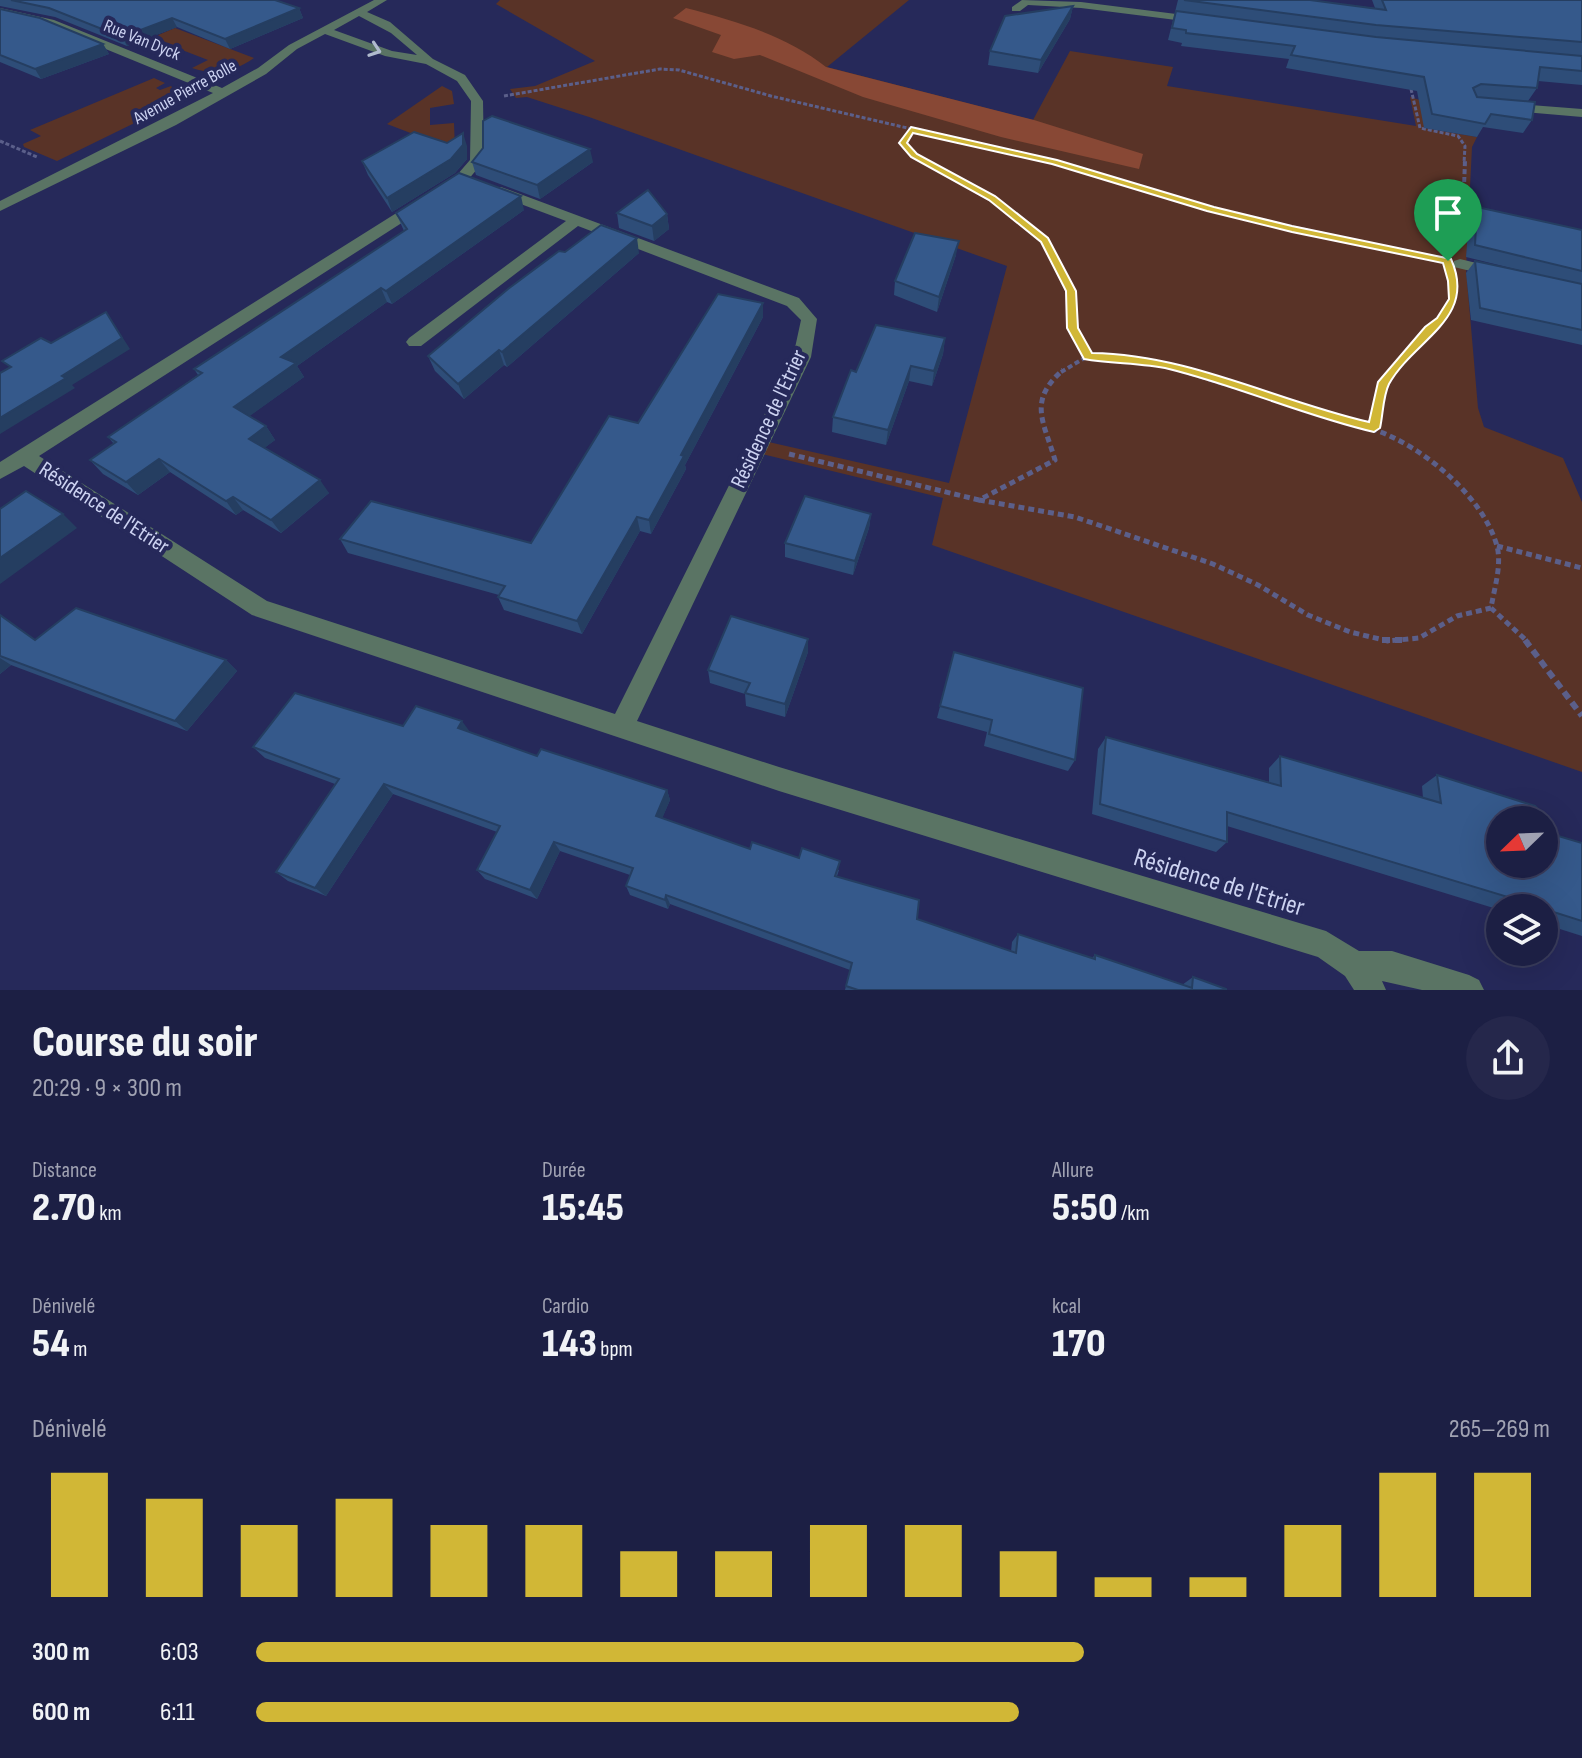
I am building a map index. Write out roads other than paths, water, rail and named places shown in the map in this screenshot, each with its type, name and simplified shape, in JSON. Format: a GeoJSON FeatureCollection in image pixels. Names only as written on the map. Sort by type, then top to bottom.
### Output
{"type":"FeatureCollection","features":[{"type":"Feature","properties":{"kind":"street"},"geometry":{"type":"LineString","coordinates":[[330,32],[355,12],[382,0]]}},
{"type":"Feature","properties":{"kind":"street"},"geometry":{"type":"LineString","coordinates":[[330,32],[370,16],[388,0]]}},
{"type":"Feature","properties":{"kind":"street"},"geometry":{"type":"LineString","coordinates":[[1016,9],[1026,2],[1081,5],[1206,21]]}},
{"type":"Feature","properties":{"kind":"street","name":"Rue Van Dyck"},"geometry":{"type":"LineString","coordinates":[[0,11],[50,22],[223,93]]}},
{"type":"Feature","properties":{"kind":"street"},"geometry":{"type":"LineString","coordinates":[[355,12],[370,16],[404,36],[429,61],[461,78],[477,101],[477,161],[462,178]]}},
{"type":"Feature","properties":{"kind":"street"},"geometry":{"type":"LineString","coordinates":[[330,32],[389,54],[429,61]]}},
{"type":"Feature","properties":{"kind":"street","name":"Avenue Pierre Bolle"},"geometry":{"type":"LineString","coordinates":[[0,207],[223,93],[330,32]]}},
{"type":"Feature","properties":{"kind":"street"},"geometry":{"type":"LineString","coordinates":[[1497,106],[1582,113]]}},
{"type":"Feature","properties":{"kind":"street","name":"Résidence de l'Etrier"},"geometry":{"type":"LineString","coordinates":[[621,727],[802,357],[809,319],[793,302],[462,178],[24,456],[260,608],[621,727],[779,779],[1326,945],[1363,978]]}},
{"type":"Feature","properties":{"kind":"street"},"geometry":{"type":"LineString","coordinates":[[415,342],[577,220]]}},
{"type":"Feature","properties":{"kind":"street"},"geometry":{"type":"LineString","coordinates":[[1454,262],[1506,274]]}},
{"type":"Feature","properties":{"kind":"street"},"geometry":{"type":"LineString","coordinates":[[0,472],[24,456]]}},
{"type":"Feature","properties":{"kind":"street"},"geometry":{"type":"LineString","coordinates":[[1363,978],[1392,966],[1469,990]]}}]}
